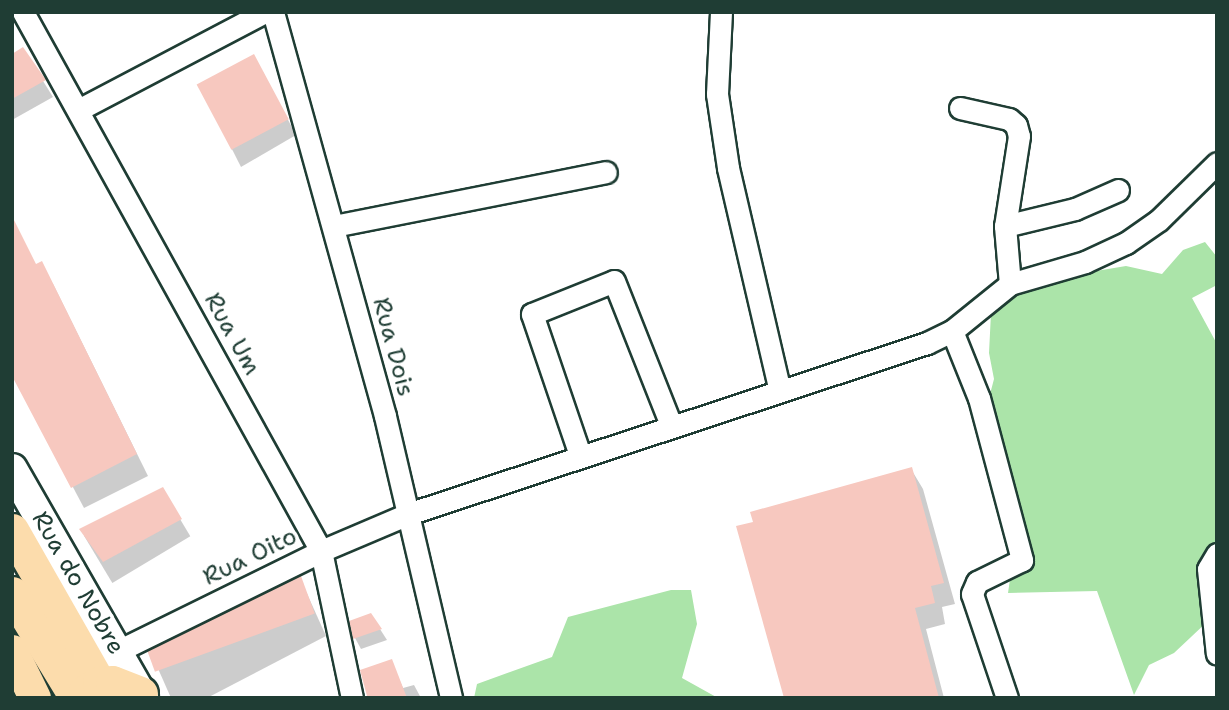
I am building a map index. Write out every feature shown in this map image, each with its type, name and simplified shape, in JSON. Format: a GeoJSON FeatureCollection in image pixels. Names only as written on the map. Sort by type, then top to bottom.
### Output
{"type":"FeatureCollection","features":[{"type":"Feature","properties":{"kind":"highway"},"geometry":{"type":"LineString","coordinates":[[12,530],[87,695]]}},
{"type":"Feature","properties":{"kind":"highway"},"geometry":{"type":"LineString","coordinates":[[12,593],[87,695]]}},
{"type":"Feature","properties":{"kind":"highway"},"geometry":{"type":"LineString","coordinates":[[87,695],[124,684],[142,696]]}},
{"type":"Feature","properties":{"kind":"main road","name":"Rua do Nobre"},"geometry":{"type":"LineString","coordinates":[[12,469],[142,696]]}},
{"type":"Feature","properties":{"kind":"main road"},"geometry":{"type":"LineString","coordinates":[[12,651],[35,698]]}},
{"type":"Feature","properties":{"kind":"street","name":"Rua Um"},"geometry":{"type":"LineString","coordinates":[[23,12],[80,109],[321,551],[352,698]]}},
{"type":"Feature","properties":{"kind":"street"},"geometry":{"type":"LineString","coordinates":[[80,109],[265,12]]}},
{"type":"Feature","properties":{"kind":"street","name":"Rua Dois"},"geometry":{"type":"LineString","coordinates":[[273,12],[334,226],[408,514],[451,698]]}},
{"type":"Feature","properties":{"kind":"street"},"geometry":{"type":"LineString","coordinates":[[721,12],[717,94],[728,168],[779,388]]}},
{"type":"Feature","properties":{"kind":"street"},"geometry":{"type":"LineString","coordinates":[[960,108],[1009,119],[1016,125],[1005,226],[1010,284],[1085,262],[1126,243],[1159,220],[1217,163]]}},
{"type":"Feature","properties":{"kind":"street"},"geometry":{"type":"LineString","coordinates":[[334,226],[606,172]]}},
{"type":"Feature","properties":{"kind":"street"},"geometry":{"type":"LineString","coordinates":[[1005,226],[1054,216],[1118,190]]}},
{"type":"Feature","properties":{"kind":"street"},"geometry":{"type":"LineString","coordinates":[[580,455],[532,314],[614,281],[671,425]]}},
{"type":"Feature","properties":{"kind":"street","name":"Rua Oito"},"geometry":{"type":"LineString","coordinates":[[118,651],[321,551],[408,514],[779,388],[886,359],[951,331],[1010,284]]}},
{"type":"Feature","properties":{"kind":"street"},"geometry":{"type":"LineString","coordinates":[[951,331],[979,398],[1022,560],[977,582],[972,594],[1007,698]]}},
{"type":"Feature","properties":{"kind":"street"},"geometry":{"type":"LineString","coordinates":[[1217,554],[1208,569],[1217,654]]}},
{"type":"Feature","properties":{"kind":"green space"},"geometry":{"type":"Polygon","coordinates":[[[1205,242],[1217,257],[1217,285],[1192,298],[1217,344],[1217,549],[1208,621],[1174,653],[1149,665],[1134,695],[1097,591],[1008,593],[1019,518],[989,398],[994,379],[989,353],[991,313],[1017,289],[1090,272],[1126,266],[1162,274],[1183,250],[1205,242]]]}},
{"type":"Feature","properties":{"kind":"green space"},"geometry":{"type":"Polygon","coordinates":[[[671,590],[691,590],[697,624],[682,678],[718,698],[474,698],[477,684],[552,657],[568,617],[671,590]]]}},
{"type":"Feature","properties":{"kind":"building"},"geometry":{"type":"Polygon","coordinates":[[[23,47],[46,80],[12,99],[12,54],[23,47]]]}},
{"type":"Feature","properties":{"kind":"building"},"geometry":{"type":"Polygon","coordinates":[[[254,54],[289,119],[231,150],[197,85],[254,54]]]}},
{"type":"Feature","properties":{"kind":"building"},"geometry":{"type":"Polygon","coordinates":[[[12,216],[36,264],[42,261],[137,454],[71,488],[12,376],[12,216]]]}},
{"type":"Feature","properties":{"kind":"building"},"geometry":{"type":"Polygon","coordinates":[[[912,467],[944,583],[931,586],[935,603],[915,608],[939,698],[784,698],[736,526],[753,522],[750,512],[912,467]]]}},
{"type":"Feature","properties":{"kind":"building"},"geometry":{"type":"Polygon","coordinates":[[[163,487],[182,519],[103,562],[79,529],[163,487]]]}},
{"type":"Feature","properties":{"kind":"building"},"geometry":{"type":"Polygon","coordinates":[[[301,576],[315,614],[155,672],[141,634],[301,576]]]}},
{"type":"Feature","properties":{"kind":"building"},"geometry":{"type":"Polygon","coordinates":[[[371,613],[382,629],[353,639],[349,621],[371,613]]]}},
{"type":"Feature","properties":{"kind":"building"},"geometry":{"type":"Polygon","coordinates":[[[392,659],[407,698],[367,696],[360,670],[392,659]]]}}]}
